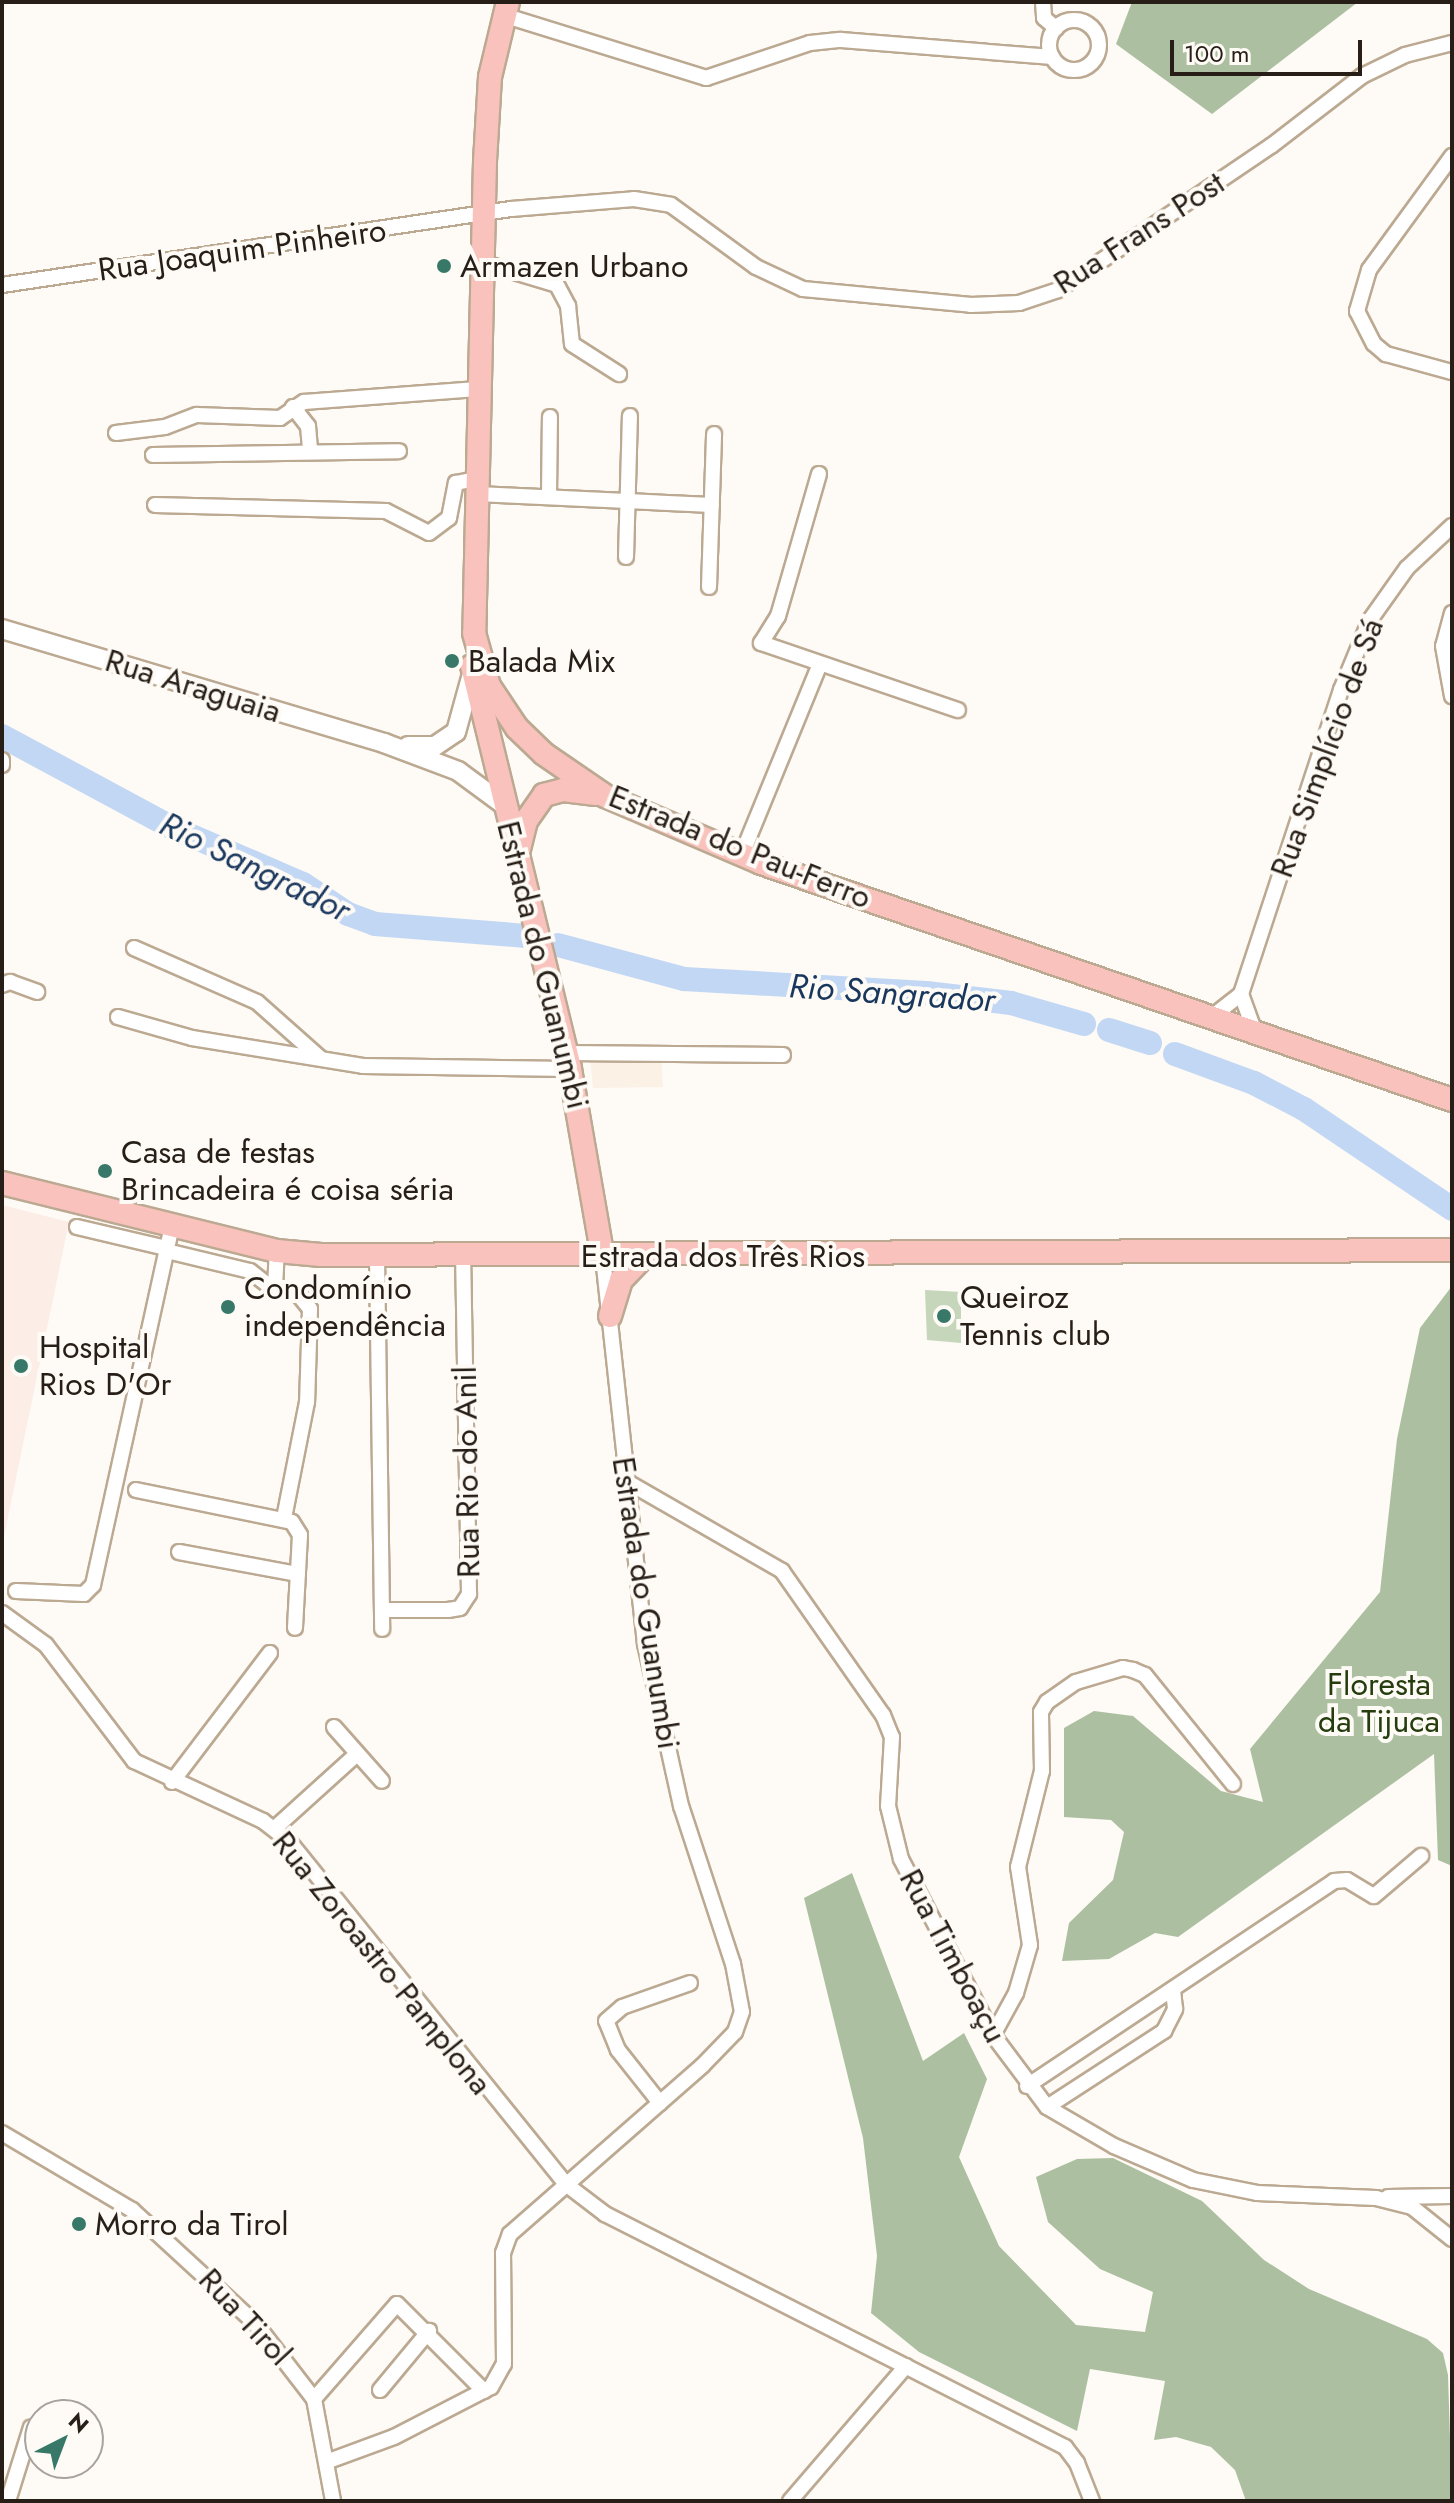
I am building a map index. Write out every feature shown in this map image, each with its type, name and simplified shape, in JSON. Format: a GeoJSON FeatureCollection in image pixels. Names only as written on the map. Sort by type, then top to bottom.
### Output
{"type":"FeatureCollection","features":[{"type":"Feature","properties":{"kind":"main road","name":"Estrada do Pau-Ferro"},"geometry":{"type":"LineString","coordinates":[[506,8],[490,77],[482,214],[474,633],[489,686],[517,728],[544,754],[605,796],[742,854],[1452,1100]]}},
{"type":"Feature","properties":{"kind":"main road","name":"Estrada do Guanumbi"},"geometry":{"type":"LineString","coordinates":[[474,633],[472,674],[503,804],[519,849],[568,1061],[601,1223],[603,1258]]}},
{"type":"Feature","properties":{"kind":"main road"},"geometry":{"type":"LineString","coordinates":[[519,849],[526,821],[544,795],[572,790],[605,796]]}},
{"type":"Feature","properties":{"kind":"main road","name":"Estrada dos Três Rios"},"geometry":{"type":"LineString","coordinates":[[2,1183],[171,1242],[377,1256],[603,1258],[1452,1250]]}},
{"type":"Feature","properties":{"kind":"main road"},"geometry":{"type":"LineString","coordinates":[[543,1256],[582,1244],[601,1223],[625,1247],[648,1257],[621,1280],[610,1316]]}},
{"type":"Feature","properties":{"kind":"street"},"geometry":{"type":"LineString","coordinates":[[1043,2],[1044,18],[1056,28]]}},
{"type":"Feature","properties":{"kind":"street"},"geometry":{"type":"LineString","coordinates":[[506,8],[706,78],[810,43],[841,40],[1052,57],[1063,67],[1078,70],[1092,63],[1099,49],[1096,34],[1085,23],[1070,21],[1056,28],[1050,41],[1052,57]]}},
{"type":"Feature","properties":{"kind":"street","name":"Rua Frans Post"},"geometry":{"type":"LineString","coordinates":[[482,214],[655,201],[684,212],[770,276],[803,289],[971,305],[1019,303],[1058,290],[1271,146],[1362,76],[1405,55],[1452,43]]}},
{"type":"Feature","properties":{"kind":"street"},"geometry":{"type":"LineString","coordinates":[[1452,156],[1369,270],[1357,311],[1374,344],[1386,354],[1452,372]]}},
{"type":"Feature","properties":{"kind":"street","name":"Rua Joaquim Pinheiro"},"geometry":{"type":"LineString","coordinates":[[2,285],[482,214]]}},
{"type":"Feature","properties":{"kind":"street"},"geometry":{"type":"LineString","coordinates":[[481,262],[557,285],[568,306],[572,344],[619,374]]}},
{"type":"Feature","properties":{"kind":"street"},"geometry":{"type":"LineString","coordinates":[[116,433],[165,427],[197,415],[280,418],[304,402],[448,388],[478,389]]}},
{"type":"Feature","properties":{"kind":"street"},"geometry":{"type":"LineString","coordinates":[[293,407],[308,426],[310,450]]}},
{"type":"Feature","properties":{"kind":"street"},"geometry":{"type":"LineString","coordinates":[[626,557],[630,416]]}},
{"type":"Feature","properties":{"kind":"street"},"geometry":{"type":"LineString","coordinates":[[549,495],[550,417]]}},
{"type":"Feature","properties":{"kind":"street"},"geometry":{"type":"LineString","coordinates":[[709,587],[714,434]]}},
{"type":"Feature","properties":{"kind":"street"},"geometry":{"type":"LineString","coordinates":[[153,455],[268,457],[310,450],[399,451]]}},
{"type":"Feature","properties":{"kind":"street"},"geometry":{"type":"LineString","coordinates":[[819,474],[778,616],[761,643],[958,710]]}},
{"type":"Feature","properties":{"kind":"street"},"geometry":{"type":"LineString","coordinates":[[155,505],[386,511],[429,533],[449,518],[456,483],[549,495],[629,497],[712,505]]}},
{"type":"Feature","properties":{"kind":"street","name":"Rua Simplício de Sá"},"geometry":{"type":"LineString","coordinates":[[1241,994],[1341,690],[1370,620],[1407,568],[1452,526]]}},
{"type":"Feature","properties":{"kind":"street"},"geometry":{"type":"LineString","coordinates":[[1452,613],[1443,646],[1452,696]]}},
{"type":"Feature","properties":{"kind":"street","name":"Rua Araguaia"},"geometry":{"type":"LineString","coordinates":[[2,629],[384,743],[458,771],[503,804]]}},
{"type":"Feature","properties":{"kind":"street"},"geometry":{"type":"LineString","coordinates":[[742,854],[820,664]]}},
{"type":"Feature","properties":{"kind":"street","name":"Rua Araguaia"},"geometry":{"type":"LineString","coordinates":[[384,743],[418,748],[447,741],[460,722],[472,674]]}},
{"type":"Feature","properties":{"kind":"street"},"geometry":{"type":"LineString","coordinates":[[134,948],[257,1002],[320,1059]]}},
{"type":"Feature","properties":{"kind":"street"},"geometry":{"type":"LineString","coordinates":[[2,985],[10,982],[37,992]]}},
{"type":"Feature","properties":{"kind":"street"},"geometry":{"type":"LineString","coordinates":[[1213,1016],[1241,994],[1254,1030]]}},
{"type":"Feature","properties":{"kind":"street"},"geometry":{"type":"LineString","coordinates":[[118,1017],[192,1038],[401,1070],[568,1061],[783,1055]]}},
{"type":"Feature","properties":{"kind":"street"},"geometry":{"type":"LineString","coordinates":[[77,1227],[171,1242],[250,1271],[275,1287],[298,1294],[310,1309],[307,1402],[284,1518]]}},
{"type":"Feature","properties":{"kind":"street"},"geometry":{"type":"LineString","coordinates":[[16,1591],[84,1594],[93,1585],[171,1242]]}},
{"type":"Feature","properties":{"kind":"street"},"geometry":{"type":"LineString","coordinates":[[275,1287],[277,1251]]}},
{"type":"Feature","properties":{"kind":"street"},"geometry":{"type":"LineString","coordinates":[[377,1256],[382,1629]]}},
{"type":"Feature","properties":{"kind":"street","name":"Rua Rio do Anil"},"geometry":{"type":"LineString","coordinates":[[382,1610],[460,1608],[469,1594],[463,1256]]}},
{"type":"Feature","properties":{"kind":"street","name":"Estrada do Guanumbi"},"geometry":{"type":"LineString","coordinates":[[484,2391],[504,2364],[507,2242],[735,2032],[742,2012],[668,1757],[645,1644],[624,1480],[603,1258]]}},
{"type":"Feature","properties":{"kind":"street","name":"Rua Timboaçu"},"geometry":{"type":"LineString","coordinates":[[624,1480],[782,1571],[883,1715],[892,1737],[888,1806],[901,1859],[993,2035],[1027,2086],[1047,2107],[1157,2167],[1224,2189],[1376,2198],[1412,2207],[1452,2239]]}},
{"type":"Feature","properties":{"kind":"street"},"geometry":{"type":"LineString","coordinates":[[136,1490],[284,1518],[300,1535],[295,1628]]}},
{"type":"Feature","properties":{"kind":"street"},"geometry":{"type":"LineString","coordinates":[[179,1552],[298,1574]]}},
{"type":"Feature","properties":{"kind":"street","name":"Rua Zoroastro Pamplona"},"geometry":{"type":"LineString","coordinates":[[2,1613],[46,1645],[134,1761],[172,1782],[275,1828],[567,2185]]}},
{"type":"Feature","properties":{"kind":"street"},"geometry":{"type":"LineString","coordinates":[[172,1782],[270,1653]]}},
{"type":"Feature","properties":{"kind":"street"},"geometry":{"type":"LineString","coordinates":[[993,2035],[1016,1993],[1030,1945],[1018,1867],[1042,1771],[1041,1712],[1047,1702],[1076,1682],[1123,1668],[1145,1675],[1233,1784]]}},
{"type":"Feature","properties":{"kind":"street"},"geometry":{"type":"LineString","coordinates":[[334,1727],[382,1781]]}},
{"type":"Feature","properties":{"kind":"street"},"geometry":{"type":"LineString","coordinates":[[275,1828],[357,1754]]}},
{"type":"Feature","properties":{"kind":"street"},"geometry":{"type":"LineString","coordinates":[[1027,2086],[1334,1881],[1347,1880],[1374,1896],[1421,1856]]}},
{"type":"Feature","properties":{"kind":"street"},"geometry":{"type":"LineString","coordinates":[[660,2103],[612,2042],[606,2021],[622,2007],[690,1983]]}},
{"type":"Feature","properties":{"kind":"street"},"geometry":{"type":"LineString","coordinates":[[1047,2107],[1164,2031],[1175,2009],[1173,1991]]}},
{"type":"Feature","properties":{"kind":"street","name":"Rua Tirol"},"geometry":{"type":"LineString","coordinates":[[2,2133],[96,2186],[164,2235],[256,2324],[314,2399],[333,2501]]}},
{"type":"Feature","properties":{"kind":"street"},"geometry":{"type":"LineString","coordinates":[[567,2185],[605,2214],[1065,2447],[1090,2499]]}},
{"type":"Feature","properties":{"kind":"street"},"geometry":{"type":"LineString","coordinates":[[1376,2198],[1452,2196]]}},
{"type":"Feature","properties":{"kind":"street"},"geometry":{"type":"LineString","coordinates":[[314,2399],[397,2304],[429,2331],[484,2391],[394,2437],[326,2462]]}},
{"type":"Feature","properties":{"kind":"street"},"geometry":{"type":"LineString","coordinates":[[380,2390],[429,2331]]}},
{"type":"Feature","properties":{"kind":"street"},"geometry":{"type":"LineString","coordinates":[[790,2501],[906,2366]]}},
{"type":"Feature","properties":{"kind":"street"},"geometry":{"type":"LineString","coordinates":[[8,2501],[24,2450]]}},
{"type":"Feature","properties":{"kind":"shaded area"},"geometry":{"type":"Polygon","coordinates":[[[590,1055],[661,1055],[663,1087],[593,1088],[590,1055]]]}},
{"type":"Feature","properties":{"kind":"shaded area","name":"Hospital Rios D'Or"},"geometry":{"type":"Polygon","coordinates":[[[2,1205],[69,1222],[2,1546],[2,1205]]]}},
{"type":"Feature","properties":{"kind":"green space"},"geometry":{"type":"Polygon","coordinates":[[[1132,2],[1358,2],[1212,114],[1116,44],[1132,2]]]}},
{"type":"Feature","properties":{"kind":"green space","name":"Floresta da Tijuca"},"geometry":{"type":"Polygon","coordinates":[[[1452,1286],[1452,1866],[1438,1860],[1434,1754],[1178,1937],[1155,1933],[1109,1959],[1062,1961],[1069,1923],[1113,1880],[1124,1832],[1111,1820],[1064,1817],[1064,1728],[1094,1711],[1133,1716],[1221,1791],[1263,1802],[1250,1749],[1380,1592],[1397,1439],[1420,1328],[1452,1286]]]}},
{"type":"Feature","properties":{"kind":"green space","name":"Queiroz Tennis club"},"geometry":{"type":"Polygon","coordinates":[[[925,1290],[961,1292],[961,1343],[927,1340],[925,1290]]]}},
{"type":"Feature","properties":{"kind":"green space"},"geometry":{"type":"Polygon","coordinates":[[[852,1873],[923,2061],[964,2033],[987,2079],[959,2157],[999,2246],[1076,2325],[1145,2332],[1153,2292],[1100,2269],[1048,2222],[1036,2177],[1077,2159],[1113,2158],[1202,2201],[1264,2260],[1309,2289],[1427,2339],[1443,2353],[1448,2375],[1452,2501],[1246,2501],[1235,2470],[1211,2447],[1176,2437],[1154,2440],[1165,2381],[1090,2369],[1077,2431],[919,2352],[871,2313],[877,2256],[863,2138],[804,1898],[852,1873]]]}},
{"type":"Feature","properties":{"kind":"waterway","name":"Rio Sangrador"},"geometry":{"type":"LineString","coordinates":[[2,736],[173,828],[303,884],[348,914],[375,924],[527,936]]}},
{"type":"Feature","properties":{"kind":"waterway","name":"Rio Sangrador"},"geometry":{"type":"LineString","coordinates":[[558,945],[684,979],[926,993],[1011,1003],[1084,1024]]}},
{"type":"Feature","properties":{"kind":"waterway","name":"Rio Sangrador"},"geometry":{"type":"LineString","coordinates":[[1109,1030],[1150,1043]]}},
{"type":"Feature","properties":{"kind":"waterway","name":"Rio Sangrador"},"geometry":{"type":"LineString","coordinates":[[1175,1054],[1254,1083],[1304,1109],[1452,1209]]}},
{"type":"Feature","properties":{"kind":"place","name":"Armazen Urbano"},"geometry":{"type":"Point","coordinates":[444,266]}},
{"type":"Feature","properties":{"kind":"place","name":"Balada Mix"},"geometry":{"type":"Point","coordinates":[452,661]}},
{"type":"Feature","properties":{"kind":"place","name":"Casa de festas Brincadeira é coisa séria"},"geometry":{"type":"Point","coordinates":[105,1171]}},
{"type":"Feature","properties":{"kind":"place","name":"Condomínio independência"},"geometry":{"type":"Point","coordinates":[228,1307]}},
{"type":"Feature","properties":{"kind":"place","name":"Queiroz Tennis club"},"geometry":{"type":"Point","coordinates":[944,1316]}},
{"type":"Feature","properties":{"kind":"place","name":"Hospital Rios D'Or"},"geometry":{"type":"Point","coordinates":[21,1366]}},
{"type":"Feature","properties":{"kind":"place","name":"Morro da Tirol"},"geometry":{"type":"Point","coordinates":[79,2224]}}]}
